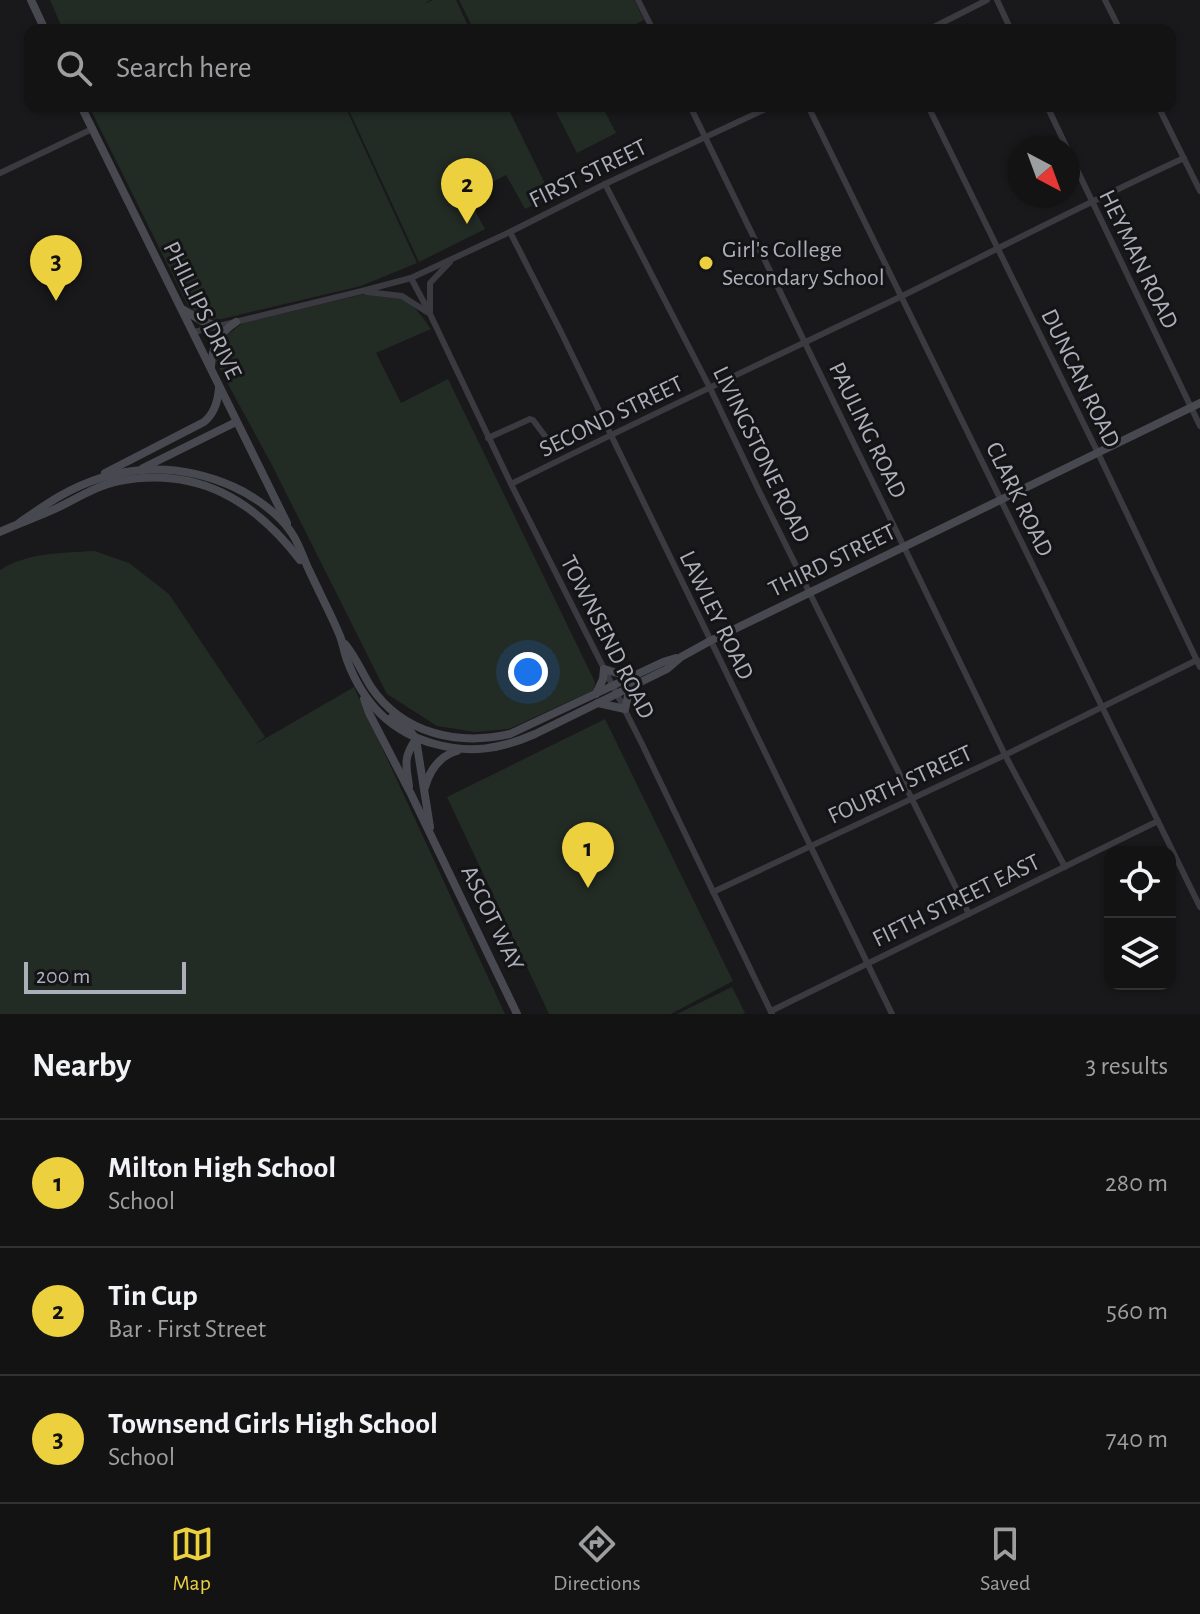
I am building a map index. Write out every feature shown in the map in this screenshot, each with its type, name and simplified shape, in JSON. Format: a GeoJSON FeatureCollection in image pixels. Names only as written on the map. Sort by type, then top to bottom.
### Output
{"type":"FeatureCollection","features":[{"type":"Feature","properties":{"kind":"main road"},"geometry":{"type":"LineString","coordinates":[[31,0],[42,24]]}},
{"type":"Feature","properties":{"kind":"main road","name":"PHILLIPS DRIVE"},"geometry":{"type":"LineString","coordinates":[[84,112],[310,573]]}},
{"type":"Feature","properties":{"kind":"main road"},"geometry":{"type":"LineString","coordinates":[[181,309],[218,326]]}},
{"type":"Feature","properties":{"kind":"main road"},"geometry":{"type":"LineString","coordinates":[[211,368],[215,343],[236,322]]}},
{"type":"Feature","properties":{"kind":"main road"},"geometry":{"type":"LineString","coordinates":[[19,523],[61,495],[204,422],[216,405],[219,385]]}},
{"type":"Feature","properties":{"kind":"main road","name":"THIRD STREET"},"geometry":{"type":"LineString","coordinates":[[597,699],[667,669],[681,657],[710,641],[1200,403]]}},
{"type":"Feature","properties":{"kind":"main road"},"geometry":{"type":"LineString","coordinates":[[0,532],[118,481],[236,422]]}},
{"type":"Feature","properties":{"kind":"main road"},"geometry":{"type":"LineString","coordinates":[[61,495],[119,472],[158,468],[172,470],[206,476],[244,492],[291,531]]}},
{"type":"Feature","properties":{"kind":"main road"},"geometry":{"type":"LineString","coordinates":[[118,481],[178,480],[221,492],[259,515],[286,541],[310,573],[342,639],[389,714],[416,739],[432,839]]}},
{"type":"Feature","properties":{"kind":"main road"},"geometry":{"type":"LineString","coordinates":[[342,639],[347,659],[362,691],[382,717],[403,733],[416,739],[447,747],[481,750],[513,744],[597,699],[604,669],[633,681],[625,709],[597,699],[510,734],[492,738],[457,743],[416,739]]}},
{"type":"Feature","properties":{"kind":"main road","name":"ASCOT WAY"},"geometry":{"type":"LineString","coordinates":[[362,691],[369,713],[517,1014]]}},
{"type":"Feature","properties":{"kind":"main road"},"geometry":{"type":"LineString","coordinates":[[381,700],[400,717],[418,727],[469,740]]}},
{"type":"Feature","properties":{"kind":"main road"},"geometry":{"type":"LineString","coordinates":[[411,794],[406,757],[416,739]]}},
{"type":"Feature","properties":{"kind":"main road"},"geometry":{"type":"LineString","coordinates":[[424,789],[439,760],[465,749]]}},
{"type":"Feature","properties":{"kind":"street"},"geometry":{"type":"LineString","coordinates":[[638,0],[650,24]]}},
{"type":"Feature","properties":{"kind":"street"},"geometry":{"type":"LineString","coordinates":[[940,24],[987,0]]}},
{"type":"Feature","properties":{"kind":"street"},"geometry":{"type":"LineString","coordinates":[[997,0],[1008,24]]}},
{"type":"Feature","properties":{"kind":"street"},"geometry":{"type":"LineString","coordinates":[[1105,0],[1117,24]]}},
{"type":"Feature","properties":{"kind":"street","name":"PAULING ROAD"},"geometry":{"type":"LineString","coordinates":[[693,112],[1005,755],[1065,867]]}},
{"type":"Feature","properties":{"kind":"street","name":"FIRST STREET"},"geometry":{"type":"LineString","coordinates":[[194,332],[411,278],[759,112]]}},
{"type":"Feature","properties":{"kind":"street","name":"CLARK ROAD"},"geometry":{"type":"LineString","coordinates":[[811,112],[1200,907]]}},
{"type":"Feature","properties":{"kind":"street","name":"DUNCAN ROAD"},"geometry":{"type":"LineString","coordinates":[[931,112],[1199,662]]}},
{"type":"Feature","properties":{"kind":"street","name":"HEYMAN ROAD"},"geometry":{"type":"LineString","coordinates":[[1050,112],[1061,136]]}},
{"type":"Feature","properties":{"kind":"street"},"geometry":{"type":"LineString","coordinates":[[1161,112],[1200,191]]}},
{"type":"Feature","properties":{"kind":"street"},"geometry":{"type":"LineString","coordinates":[[0,173],[92,129]]}},
{"type":"Feature","properties":{"kind":"street","name":"SECOND STREET"},"geometry":{"type":"LineString","coordinates":[[511,484],[1184,158]]}},
{"type":"Feature","properties":{"kind":"street","name":"HEYMAN ROAD"},"geometry":{"type":"LineString","coordinates":[[1080,178],[1200,426]]}},
{"type":"Feature","properties":{"kind":"street","name":"LIVINGSTONE ROAD"},"geometry":{"type":"LineString","coordinates":[[605,184],[710,388],[969,914]]}},
{"type":"Feature","properties":{"kind":"street","name":"LAWLEY ROAD"},"geometry":{"type":"LineString","coordinates":[[510,232],[892,1014]]}},
{"type":"Feature","properties":{"kind":"street"},"geometry":{"type":"LineString","coordinates":[[430,314],[430,283],[455,257]]}},
{"type":"Feature","properties":{"kind":"street","name":"TOWNSEND ROAD"},"geometry":{"type":"LineString","coordinates":[[411,278],[771,1012]]}},
{"type":"Feature","properties":{"kind":"street"},"geometry":{"type":"LineString","coordinates":[[362,291],[402,296],[430,314]]}},
{"type":"Feature","properties":{"kind":"street"},"geometry":{"type":"LineString","coordinates":[[488,438],[530,419],[545,436]]}},
{"type":"Feature","properties":{"kind":"street","name":"FOURTH STREET"},"geometry":{"type":"LineString","coordinates":[[713,892],[1199,662]]}},
{"type":"Feature","properties":{"kind":"street","name":"FIFTH STREET EAST"},"geometry":{"type":"LineString","coordinates":[[771,1012],[1158,821]]}},
{"type":"Feature","properties":{"kind":"shaded area"},"geometry":{"type":"Polygon","coordinates":[[[50,0],[430,0],[424,4],[433,0],[456,0],[467,24],[60,24],[50,0]]]}},
{"type":"Feature","properties":{"kind":"shaded area"},"geometry":{"type":"Polygon","coordinates":[[[459,0],[634,0],[644,20],[636,24],[471,24],[459,0]]]}},
{"type":"Feature","properties":{"kind":"shaded area"},"geometry":{"type":"Polygon","coordinates":[[[92,112],[348,112],[417,263],[361,286],[217,320],[203,318],[189,308],[92,112]]]}},
{"type":"Feature","properties":{"kind":"shaded area"},"geometry":{"type":"Polygon","coordinates":[[[350,112],[510,112],[551,196],[525,209],[506,175],[467,196],[485,229],[419,262],[350,112]]]}},
{"type":"Feature","properties":{"kind":"shaded area"},"geometry":{"type":"Polygon","coordinates":[[[556,112],[605,112],[616,133],[577,153],[556,112]]]}},
{"type":"Feature","properties":{"kind":"shaded area"},"geometry":{"type":"Polygon","coordinates":[[[365,294],[404,300],[431,329],[376,353],[401,403],[448,379],[595,682],[594,690],[509,729],[475,732],[437,726],[387,694],[273,467],[216,362],[220,341],[242,323],[365,294]]]}},
{"type":"Feature","properties":{"kind":"shaded area"},"geometry":{"type":"Polygon","coordinates":[[[94,551],[129,563],[169,594],[265,737],[254,745],[354,687],[505,1014],[0,1014],[0,570],[34,557],[94,551]]]}},
{"type":"Feature","properties":{"kind":"shaded area"},"geometry":{"type":"Polygon","coordinates":[[[605,719],[733,981],[671,1014],[549,1014],[447,797],[605,719]]]}},
{"type":"Feature","properties":{"kind":"shaded area"},"geometry":{"type":"Polygon","coordinates":[[[732,987],[743,1014],[677,1014],[732,987]]]}},
{"type":"Feature","properties":{"kind":"place","name":"Tin Cup"},"geometry":{"type":"Point","coordinates":[467,224]}},
{"type":"Feature","properties":{"kind":"place","name":"Girl's College Secondary School"},"geometry":{"type":"Point","coordinates":[706,263]}},
{"type":"Feature","properties":{"kind":"place","name":"Townsend Girls High School"},"geometry":{"type":"Point","coordinates":[56,301]}},
{"type":"Feature","properties":{"kind":"place","name":"Milton High School"},"geometry":{"type":"Point","coordinates":[588,888]}}]}
